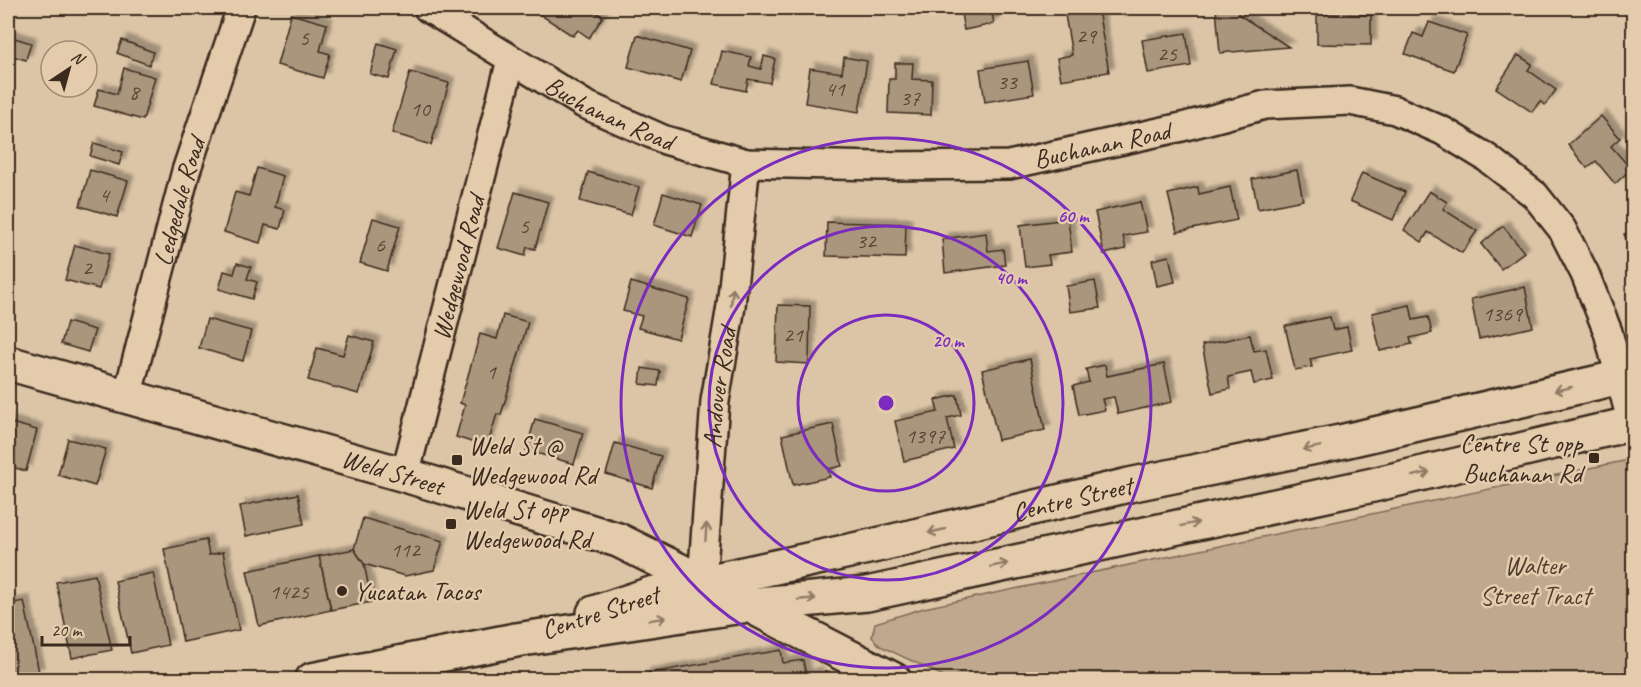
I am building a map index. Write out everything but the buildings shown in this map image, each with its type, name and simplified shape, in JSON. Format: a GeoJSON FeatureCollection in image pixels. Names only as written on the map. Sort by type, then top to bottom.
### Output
{"type":"FeatureCollection","features":[{"type":"Feature","properties":{"kind":"main road","name":"Weld Street"},"geometry":{"type":"LineString","coordinates":[[8,363],[405,475],[618,540],[704,597],[749,605],[894,680]]}},
{"type":"Feature","properties":{"kind":"main road","name":"Centre Street"},"geometry":{"type":"LineString","coordinates":[[321,679],[516,640],[651,594],[704,597],[897,540],[1129,485],[1363,436],[1627,375]]}},
{"type":"Feature","properties":{"kind":"main road","name":"Centre Street"},"geometry":{"type":"LineString","coordinates":[[749,605],[867,594],[1373,485],[1633,423]]}},
{"type":"Feature","properties":{"kind":"main road"},"geometry":{"type":"LineString","coordinates":[[1363,436],[1373,485]]}},
{"type":"Feature","properties":{"kind":"main road"},"geometry":{"type":"LineString","coordinates":[[897,540],[906,585]]}},
{"type":"Feature","properties":{"kind":"street","name":"Ledgedale Road"},"geometry":{"type":"LineString","coordinates":[[127,397],[186,171],[241,8]]}},
{"type":"Feature","properties":{"kind":"street","name":"Buchanan Road"},"geometry":{"type":"LineString","coordinates":[[428,8],[584,104],[665,140],[746,163],[880,166],[1009,165],[1182,128],[1265,105],[1350,101],[1395,110],[1443,131],[1487,158],[1535,195],[1562,230],[1585,274],[1627,375],[1633,423]]}},
{"type":"Feature","properties":{"kind":"street","name":"Wedgewood Road"},"geometry":{"type":"LineString","coordinates":[[405,475],[511,60]]}},
{"type":"Feature","properties":{"kind":"street","name":"Andover Road"},"geometry":{"type":"LineString","coordinates":[[704,597],[715,401],[731,306],[746,163]]}},
{"type":"Feature","properties":{"kind":"green space","name":"Walter Street Tract"},"geometry":{"type":"Polygon","coordinates":[[[1633,459],[1633,679],[950,679],[880,646],[872,637],[875,623],[924,608],[1633,459]]]}},
{"type":"Feature","properties":{"kind":"place","name":"Centre St opp Buchanan Rd"},"geometry":{"type":"Point","coordinates":[1594,458]}},
{"type":"Feature","properties":{"kind":"place","name":"Weld St @ Wedgewood Rd"},"geometry":{"type":"Point","coordinates":[457,460]}},
{"type":"Feature","properties":{"kind":"place","name":"Weld St opp Wedgewood Rd"},"geometry":{"type":"Point","coordinates":[451,524]}},
{"type":"Feature","properties":{"kind":"place","name":"Yucatan Tacos"},"geometry":{"type":"Point","coordinates":[342,591]}}]}
